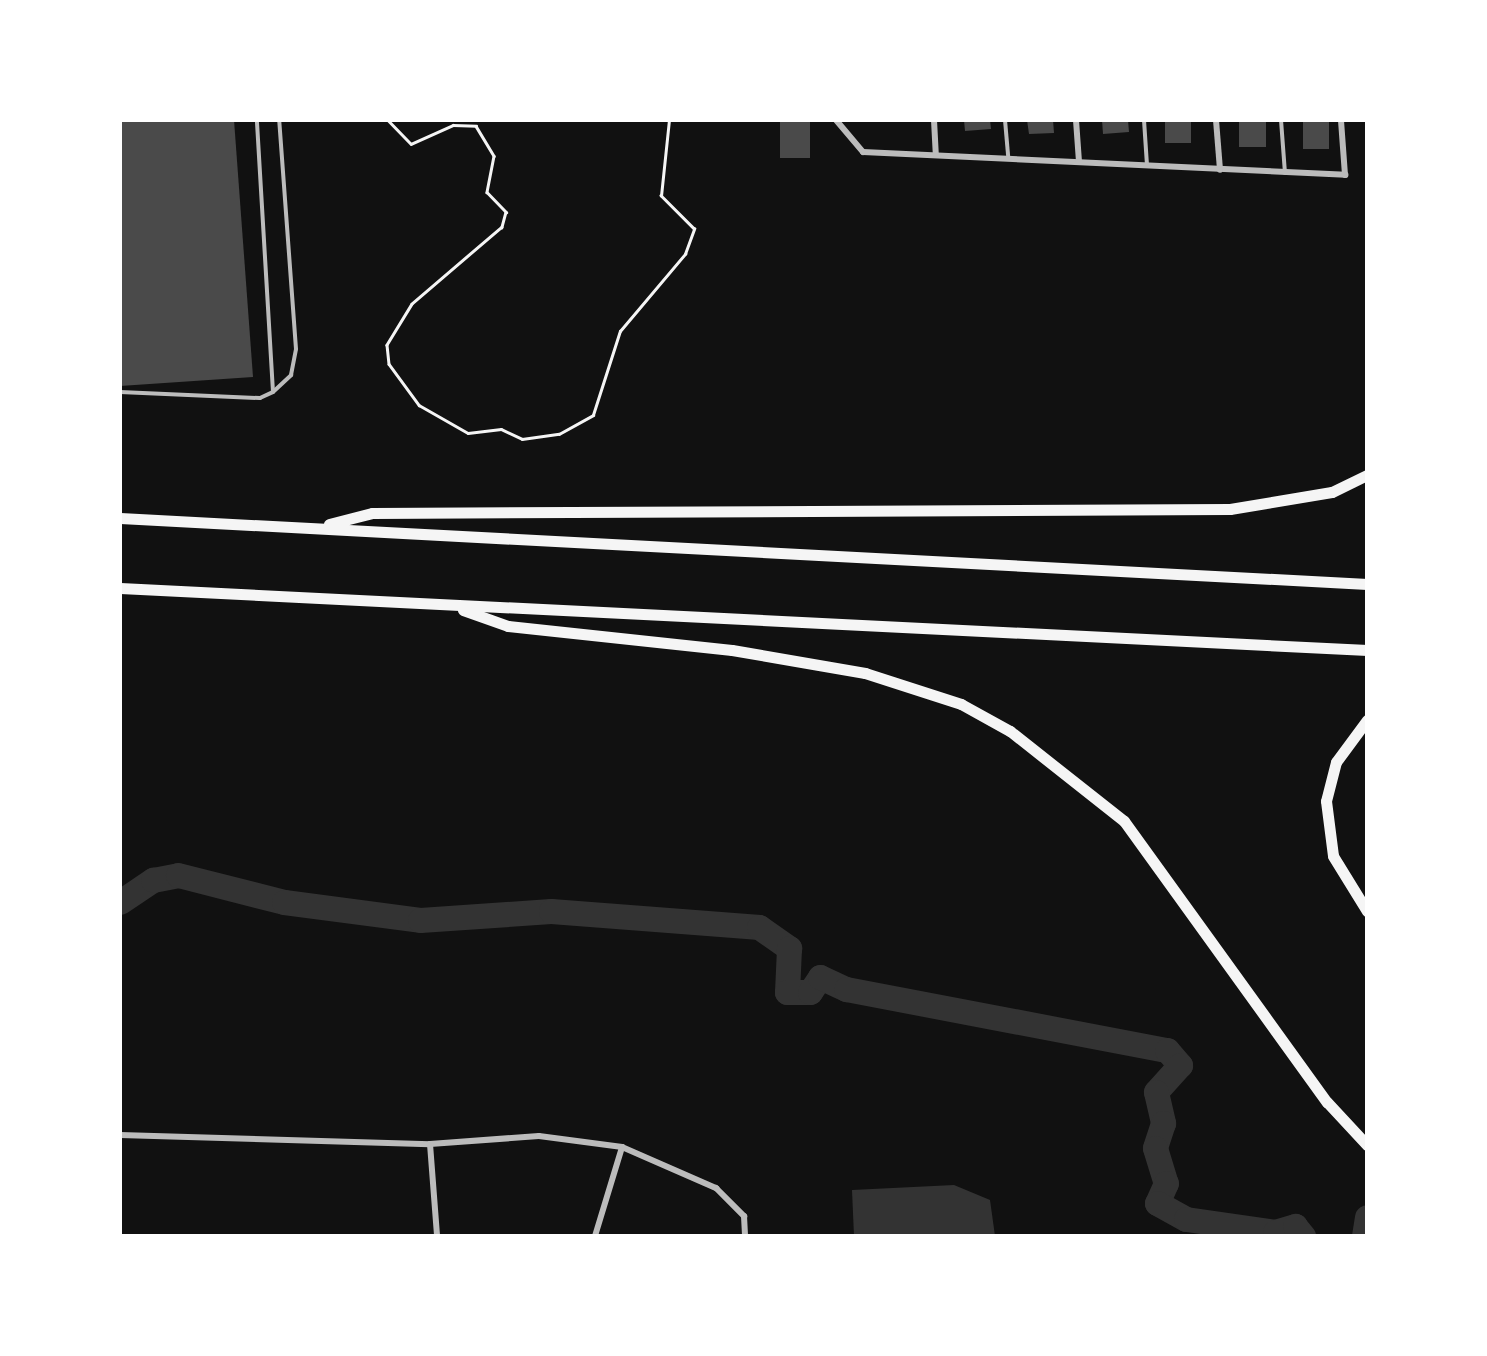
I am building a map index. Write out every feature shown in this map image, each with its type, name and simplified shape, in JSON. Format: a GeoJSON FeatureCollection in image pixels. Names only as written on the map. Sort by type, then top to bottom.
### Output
{"type":"FeatureCollection","features":[{"type":"Feature","properties":{"kind":"highway"},"geometry":{"type":"LineString","coordinates":[[327,526],[343,516],[372,514],[1230,509],[1332,492],[1367,475]]}},
{"type":"Feature","properties":{"kind":"highway"},"geometry":{"type":"LineString","coordinates":[[120,518],[1367,584]]}},
{"type":"Feature","properties":{"kind":"highway"},"geometry":{"type":"LineString","coordinates":[[120,588],[1367,650]]}},
{"type":"Feature","properties":{"kind":"highway"},"geometry":{"type":"LineString","coordinates":[[454,606],[508,626],[732,650],[865,672],[960,704],[1010,731],[1124,820],[1327,1102],[1367,1145]]}},
{"type":"Feature","properties":{"kind":"highway"},"geometry":{"type":"LineString","coordinates":[[1367,720],[1336,762],[1326,801],[1333,856],[1367,911]]}},
{"type":"Feature","properties":{"kind":"street"},"geometry":{"type":"LineString","coordinates":[[836,120],[863,152],[1346,176],[1341,120]]}},
{"type":"Feature","properties":{"kind":"street"},"geometry":{"type":"LineString","coordinates":[[934,120],[936,154]]}},
{"type":"Feature","properties":{"kind":"street"},"geometry":{"type":"LineString","coordinates":[[1076,120],[1079,162]]}},
{"type":"Feature","properties":{"kind":"street"},"geometry":{"type":"LineString","coordinates":[[1216,120],[1220,170]]}},
{"type":"Feature","properties":{"kind":"street"},"geometry":{"type":"LineString","coordinates":[[120,1135],[430,1144],[539,1136],[622,1147],[716,1188],[744,1216],[745,1236]]}},
{"type":"Feature","properties":{"kind":"street"},"geometry":{"type":"LineString","coordinates":[[430,1144],[437,1236]]}},
{"type":"Feature","properties":{"kind":"street"},"geometry":{"type":"LineString","coordinates":[[595,1236],[622,1147]]}},
{"type":"Feature","properties":{"kind":"lane"},"geometry":{"type":"LineString","coordinates":[[257,120],[274,392]]}},
{"type":"Feature","properties":{"kind":"lane"},"geometry":{"type":"LineString","coordinates":[[120,392],[260,398],[274,392],[291,375],[296,349],[279,120]]}},
{"type":"Feature","properties":{"kind":"lane"},"geometry":{"type":"LineString","coordinates":[[1005,120],[1008,158]]}},
{"type":"Feature","properties":{"kind":"lane"},"geometry":{"type":"LineString","coordinates":[[1144,120],[1147,165]]}},
{"type":"Feature","properties":{"kind":"lane"},"geometry":{"type":"LineString","coordinates":[[1281,120],[1285,173]]}},
{"type":"Feature","properties":{"kind":"path"},"geometry":{"type":"LineString","coordinates":[[388,120],[412,144],[453,124],[476,126],[494,156],[487,192],[506,212],[502,227],[412,304],[386,345],[389,364],[419,405],[468,433],[501,429],[522,439],[559,434],[593,415],[620,331],[685,254],[694,229],[687,217],[666,209],[661,196],[662,140],[669,120]]}},
{"type":"Feature","properties":{"kind":"shaded area"},"geometry":{"type":"Polygon","coordinates":[[[954,1185],[990,1200],[995,1236],[854,1236],[852,1190],[954,1185]]]}},
{"type":"Feature","properties":{"kind":"building"},"geometry":{"type":"Polygon","coordinates":[[[120,120],[234,120],[253,377],[120,386],[120,120]]]}},
{"type":"Feature","properties":{"kind":"building"},"geometry":{"type":"Polygon","coordinates":[[[780,120],[810,120],[810,158],[780,158],[780,120]]]}},
{"type":"Feature","properties":{"kind":"building"},"geometry":{"type":"Polygon","coordinates":[[[964,120],[990,120],[991,129],[965,131],[964,120]]]}},
{"type":"Feature","properties":{"kind":"building"},"geometry":{"type":"Polygon","coordinates":[[[1027,120],[1053,120],[1054,133],[1029,134],[1027,120]]]}},
{"type":"Feature","properties":{"kind":"building"},"geometry":{"type":"Polygon","coordinates":[[[1102,120],[1128,120],[1129,132],[1103,134],[1102,120]]]}},
{"type":"Feature","properties":{"kind":"building"},"geometry":{"type":"Polygon","coordinates":[[[1165,120],[1191,120],[1191,143],[1165,143],[1165,120]]]}},
{"type":"Feature","properties":{"kind":"building"},"geometry":{"type":"Polygon","coordinates":[[[1239,120],[1266,120],[1266,147],[1239,147],[1239,120]]]}},
{"type":"Feature","properties":{"kind":"building"},"geometry":{"type":"Polygon","coordinates":[[[1303,120],[1329,120],[1329,149],[1303,149],[1303,120]]]}},
{"type":"Feature","properties":{"kind":"waterway"},"geometry":{"type":"LineString","coordinates":[[120,902],[153,880],[178,875],[284,902],[420,920],[551,911],[759,927],[789,948],[787,992],[810,992],[820,977],[846,989],[1167,1050],[1180,1065],[1156,1092],[1163,1123],[1155,1148],[1166,1183],[1157,1203],[1186,1219],[1275,1232],[1295,1226],[1303,1236]]}},
{"type":"Feature","properties":{"kind":"waterway"},"geometry":{"type":"LineString","coordinates":[[1364,1236],[1367,1217]]}},
{"type":"Feature","properties":{"kind":"waterway"},"geometry":{"type":"LineString","coordinates":[[1225,1236],[1229,1225]]}}]}
